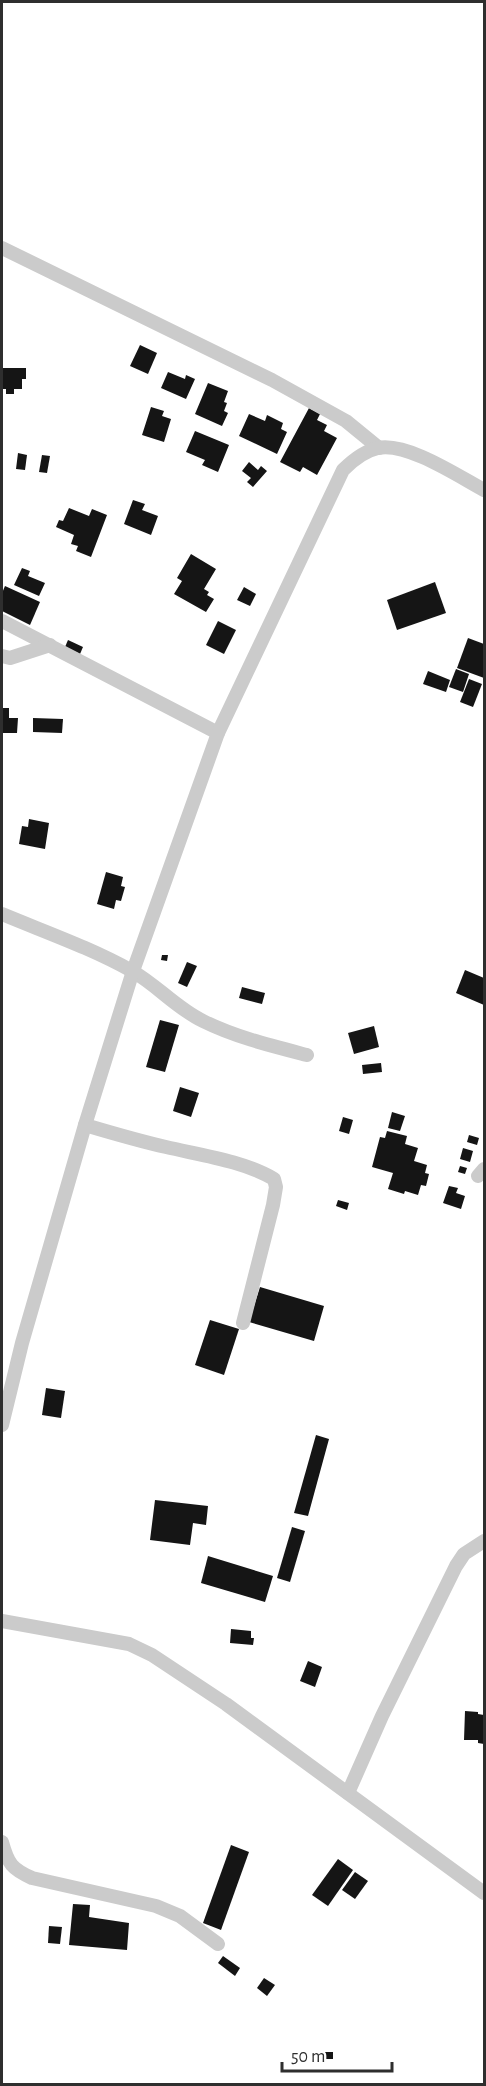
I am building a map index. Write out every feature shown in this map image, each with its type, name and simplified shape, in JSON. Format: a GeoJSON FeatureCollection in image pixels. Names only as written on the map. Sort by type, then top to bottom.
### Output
{"type":"FeatureCollection","features":[{"type":"Feature","properties":{"kind":"street"},"geometry":{"type":"LineString","coordinates":[[2,248],[272,380],[346,421],[379,448]]}},
{"type":"Feature","properties":{"kind":"street"},"geometry":{"type":"LineString","coordinates":[[2,1425],[22,1343],[85,1125],[133,971],[218,733],[343,470],[364,453],[379,448],[399,448],[484,490]]}},
{"type":"Feature","properties":{"kind":"street"},"geometry":{"type":"LineString","coordinates":[[2,621],[218,733]]}},
{"type":"Feature","properties":{"kind":"street"},"geometry":{"type":"LineString","coordinates":[[2,656],[9,658],[50,645]]}},
{"type":"Feature","properties":{"kind":"street"},"geometry":{"type":"LineString","coordinates":[[2,914],[133,971],[174,1003],[202,1021],[254,1041],[307,1055]]}},
{"type":"Feature","properties":{"kind":"street"},"geometry":{"type":"LineString","coordinates":[[85,1125],[253,1169],[274,1179],[276,1187],[273,1205],[243,1323]]}},
{"type":"Feature","properties":{"kind":"street"},"geometry":{"type":"LineString","coordinates":[[348,1793],[382,1716],[456,1566],[464,1554],[484,1541]]}},
{"type":"Feature","properties":{"kind":"street"},"geometry":{"type":"LineString","coordinates":[[2,1621],[120,1642],[152,1655],[226,1704],[484,1893]]}},
{"type":"Feature","properties":{"kind":"street"},"geometry":{"type":"LineString","coordinates":[[2,1842],[7,1860],[16,1870],[33,1878],[156,1906],[180,1916],[218,1944]]}},
{"type":"Feature","properties":{"kind":"building"},"geometry":{"type":"Polygon","coordinates":[[[140,345],[157,353],[148,374],[130,366],[140,345]]]}},
{"type":"Feature","properties":{"kind":"building"},"geometry":{"type":"Polygon","coordinates":[[[2,368],[26,368],[26,379],[22,379],[22,389],[14,389],[14,394],[6,394],[6,389],[2,389],[2,368]]]}},
{"type":"Feature","properties":{"kind":"building"},"geometry":{"type":"Polygon","coordinates":[[[168,372],[185,379],[186,375],[195,379],[186,399],[161,388],[168,372]]]}},
{"type":"Feature","properties":{"kind":"building"},"geometry":{"type":"Polygon","coordinates":[[[208,383],[228,391],[224,411],[228,413],[222,426],[195,414],[208,383]]]}},
{"type":"Feature","properties":{"kind":"building"},"geometry":{"type":"Polygon","coordinates":[[[151,407],[164,411],[162,416],[171,419],[164,442],[142,435],[151,407]]]}},
{"type":"Feature","properties":{"kind":"building"},"geometry":{"type":"Polygon","coordinates":[[[309,408],[320,414],[317,420],[327,425],[324,431],[337,438],[317,475],[303,467],[300,472],[280,462],[309,408]]]}},
{"type":"Feature","properties":{"kind":"building"},"geometry":{"type":"Polygon","coordinates":[[[249,414],[265,421],[267,415],[283,423],[281,429],[287,432],[277,454],[239,436],[249,414]]]}},
{"type":"Feature","properties":{"kind":"building"},"geometry":{"type":"Polygon","coordinates":[[[195,431],[229,445],[218,472],[202,465],[205,460],[186,452],[195,431]]]}},
{"type":"Feature","properties":{"kind":"building"},"geometry":{"type":"Polygon","coordinates":[[[18,453],[27,455],[25,470],[16,469],[18,453]]]}},
{"type":"Feature","properties":{"kind":"building"},"geometry":{"type":"Polygon","coordinates":[[[42,455],[50,456],[47,473],[39,472],[42,455]]]}},
{"type":"Feature","properties":{"kind":"building"},"geometry":{"type":"Polygon","coordinates":[[[249,462],[258,470],[261,466],[267,471],[253,487],[247,482],[251,478],[242,471],[249,462]]]}},
{"type":"Feature","properties":{"kind":"building"},"geometry":{"type":"Polygon","coordinates":[[[133,500],[145,504],[142,510],[158,516],[151,535],[124,524],[133,500]]]}},
{"type":"Feature","properties":{"kind":"building"},"geometry":{"type":"Polygon","coordinates":[[[69,508],[89,516],[92,509],[107,515],[91,557],[76,551],[78,546],[71,544],[74,535],[56,527],[59,520],[63,521],[69,508]]]}},
{"type":"Feature","properties":{"kind":"building"},"geometry":{"type":"Polygon","coordinates":[[[191,554],[216,569],[204,589],[209,592],[207,595],[214,599],[206,612],[174,594],[182,581],[177,578],[191,554]]]}},
{"type":"Feature","properties":{"kind":"building"},"geometry":{"type":"Polygon","coordinates":[[[22,568],[30,571],[28,576],[45,583],[39,596],[14,585],[22,568]]]}},
{"type":"Feature","properties":{"kind":"building"},"geometry":{"type":"Polygon","coordinates":[[[435,582],[446,613],[397,630],[387,600],[435,582]]]}},
{"type":"Feature","properties":{"kind":"building"},"geometry":{"type":"Polygon","coordinates":[[[5,586],[40,602],[30,625],[2,611],[2,593],[5,586]]]}},
{"type":"Feature","properties":{"kind":"building"},"geometry":{"type":"Polygon","coordinates":[[[244,587],[256,594],[250,606],[237,600],[244,587]]]}},
{"type":"Feature","properties":{"kind":"building"},"geometry":{"type":"Polygon","coordinates":[[[218,621],[236,630],[224,654],[206,645],[218,621]]]}},
{"type":"Feature","properties":{"kind":"building"},"geometry":{"type":"Polygon","coordinates":[[[468,638],[484,644],[484,678],[457,668],[468,638]]]}},
{"type":"Feature","properties":{"kind":"building"},"geometry":{"type":"Polygon","coordinates":[[[68,640],[83,647],[80,654],[65,647],[68,640]]]}},
{"type":"Feature","properties":{"kind":"building"},"geometry":{"type":"Polygon","coordinates":[[[456,669],[469,674],[463,692],[449,687],[456,669]]]}},
{"type":"Feature","properties":{"kind":"building"},"geometry":{"type":"Polygon","coordinates":[[[428,671],[450,680],[446,692],[423,684],[428,671]]]}},
{"type":"Feature","properties":{"kind":"building"},"geometry":{"type":"Polygon","coordinates":[[[469,679],[482,684],[473,707],[460,702],[469,679]]]}},
{"type":"Feature","properties":{"kind":"building"},"geometry":{"type":"Polygon","coordinates":[[[2,708],[9,708],[9,718],[18,718],[17,733],[2,733],[2,708]]]}},
{"type":"Feature","properties":{"kind":"building"},"geometry":{"type":"Polygon","coordinates":[[[33,718],[63,719],[62,733],[33,732],[33,718]]]}},
{"type":"Feature","properties":{"kind":"building"},"geometry":{"type":"Polygon","coordinates":[[[29,819],[49,823],[45,849],[19,844],[22,826],[28,827],[29,819]]]}},
{"type":"Feature","properties":{"kind":"building"},"geometry":{"type":"Polygon","coordinates":[[[106,872],[123,877],[121,886],[125,887],[121,901],[116,900],[114,909],[97,904],[106,872]]]}},
{"type":"Feature","properties":{"kind":"building"},"geometry":{"type":"Polygon","coordinates":[[[162,955],[168,955],[167,961],[161,960],[162,955]]]}},
{"type":"Feature","properties":{"kind":"building"},"geometry":{"type":"Polygon","coordinates":[[[187,962],[197,966],[187,987],[178,983],[187,962]]]}},
{"type":"Feature","properties":{"kind":"building"},"geometry":{"type":"Polygon","coordinates":[[[465,970],[484,978],[484,1005],[456,993],[465,970]]]}},
{"type":"Feature","properties":{"kind":"building"},"geometry":{"type":"Polygon","coordinates":[[[242,987],[265,993],[262,1004],[239,998],[242,987]]]}},
{"type":"Feature","properties":{"kind":"building"},"geometry":{"type":"Polygon","coordinates":[[[160,1020],[179,1025],[165,1072],[146,1067],[160,1020]]]}},
{"type":"Feature","properties":{"kind":"building"},"geometry":{"type":"Polygon","coordinates":[[[374,1026],[379,1047],[354,1054],[348,1033],[374,1026]]]}},
{"type":"Feature","properties":{"kind":"building"},"geometry":{"type":"Polygon","coordinates":[[[381,1063],[382,1072],[363,1074],[362,1065],[381,1063]]]}},
{"type":"Feature","properties":{"kind":"building"},"geometry":{"type":"Polygon","coordinates":[[[180,1087],[199,1093],[191,1117],[173,1111],[180,1087]]]}},
{"type":"Feature","properties":{"kind":"building"},"geometry":{"type":"Polygon","coordinates":[[[392,1112],[405,1116],[400,1131],[388,1128],[392,1112]]]}},
{"type":"Feature","properties":{"kind":"building"},"geometry":{"type":"Polygon","coordinates":[[[343,1117],[353,1120],[349,1134],[339,1131],[343,1117]]]}},
{"type":"Feature","properties":{"kind":"building"},"geometry":{"type":"Polygon","coordinates":[[[387,1131],[407,1136],[405,1144],[418,1148],[414,1161],[427,1165],[425,1173],[429,1174],[426,1186],[421,1185],[418,1195],[388,1189],[393,1173],[372,1167],[380,1137],[385,1138],[387,1131]]]}},
{"type":"Feature","properties":{"kind":"building"},"geometry":{"type":"Polygon","coordinates":[[[469,1135],[479,1138],[477,1145],[467,1142],[469,1135]]]}},
{"type":"Feature","properties":{"kind":"building"},"geometry":{"type":"Polygon","coordinates":[[[463,1148],[473,1151],[470,1162],[460,1159],[463,1148]]]}},
{"type":"Feature","properties":{"kind":"building"},"geometry":{"type":"Polygon","coordinates":[[[460,1166],[467,1168],[465,1174],[458,1172],[460,1166]]]}},
{"type":"Feature","properties":{"kind":"building"},"geometry":{"type":"Polygon","coordinates":[[[449,1186],[458,1188],[456,1193],[465,1196],[461,1209],[443,1203],[449,1186]]]}},
{"type":"Feature","properties":{"kind":"building"},"geometry":{"type":"Polygon","coordinates":[[[338,1200],[349,1203],[347,1210],[336,1206],[338,1200]]]}},
{"type":"Feature","properties":{"kind":"building"},"geometry":{"type":"Polygon","coordinates":[[[260,1287],[324,1306],[314,1341],[249,1322],[260,1287]]]}},
{"type":"Feature","properties":{"kind":"building"},"geometry":{"type":"Polygon","coordinates":[[[210,1320],[239,1329],[224,1375],[195,1365],[210,1320]]]}},
{"type":"Feature","properties":{"kind":"building"},"geometry":{"type":"Polygon","coordinates":[[[46,1388],[65,1391],[61,1418],[42,1415],[46,1388]]]}},
{"type":"Feature","properties":{"kind":"building"},"geometry":{"type":"Polygon","coordinates":[[[316,1435],[329,1439],[308,1516],[294,1513],[316,1435]]]}},
{"type":"Feature","properties":{"kind":"building"},"geometry":{"type":"Polygon","coordinates":[[[155,1500],[208,1506],[206,1525],[193,1523],[190,1545],[150,1540],[155,1500]]]}},
{"type":"Feature","properties":{"kind":"building"},"geometry":{"type":"Polygon","coordinates":[[[292,1527],[305,1531],[290,1582],[277,1578],[292,1527]]]}},
{"type":"Feature","properties":{"kind":"building"},"geometry":{"type":"Polygon","coordinates":[[[208,1556],[273,1576],[265,1602],[201,1583],[208,1556]]]}},
{"type":"Feature","properties":{"kind":"building"},"geometry":{"type":"Polygon","coordinates":[[[231,1629],[251,1631],[251,1638],[254,1638],[253,1645],[230,1643],[231,1629]]]}},
{"type":"Feature","properties":{"kind":"building"},"geometry":{"type":"Polygon","coordinates":[[[308,1661],[322,1667],[315,1687],[300,1681],[308,1661]]]}},
{"type":"Feature","properties":{"kind":"building"},"geometry":{"type":"Polygon","coordinates":[[[465,1711],[484,1715],[484,1744],[478,1743],[478,1740],[464,1740],[465,1711]]]}},
{"type":"Feature","properties":{"kind":"building"},"geometry":{"type":"Polygon","coordinates":[[[231,1845],[249,1852],[221,1930],[203,1923],[231,1845]]]}},
{"type":"Feature","properties":{"kind":"building"},"geometry":{"type":"Polygon","coordinates":[[[338,1859],[353,1870],[328,1906],[312,1895],[338,1859]]]}},
{"type":"Feature","properties":{"kind":"building"},"geometry":{"type":"Polygon","coordinates":[[[355,1872],[368,1881],[355,1899],[342,1890],[355,1872]]]}},
{"type":"Feature","properties":{"kind":"building"},"geometry":{"type":"Polygon","coordinates":[[[73,1904],[90,1905],[89,1917],[129,1923],[127,1950],[69,1945],[73,1904]]]}},
{"type":"Feature","properties":{"kind":"building"},"geometry":{"type":"Polygon","coordinates":[[[49,1926],[62,1927],[60,1944],[48,1943],[49,1926]]]}},
{"type":"Feature","properties":{"kind":"building"},"geometry":{"type":"Polygon","coordinates":[[[223,1956],[240,1968],[235,1976],[218,1963],[223,1956]]]}},
{"type":"Feature","properties":{"kind":"building"},"geometry":{"type":"Polygon","coordinates":[[[264,1978],[275,1985],[267,1996],[257,1988],[264,1978]]]}},
{"type":"Feature","properties":{"kind":"building"},"geometry":{"type":"Polygon","coordinates":[[[318,2052],[333,2052],[333,2059],[318,2059],[318,2052]]]}}]}
